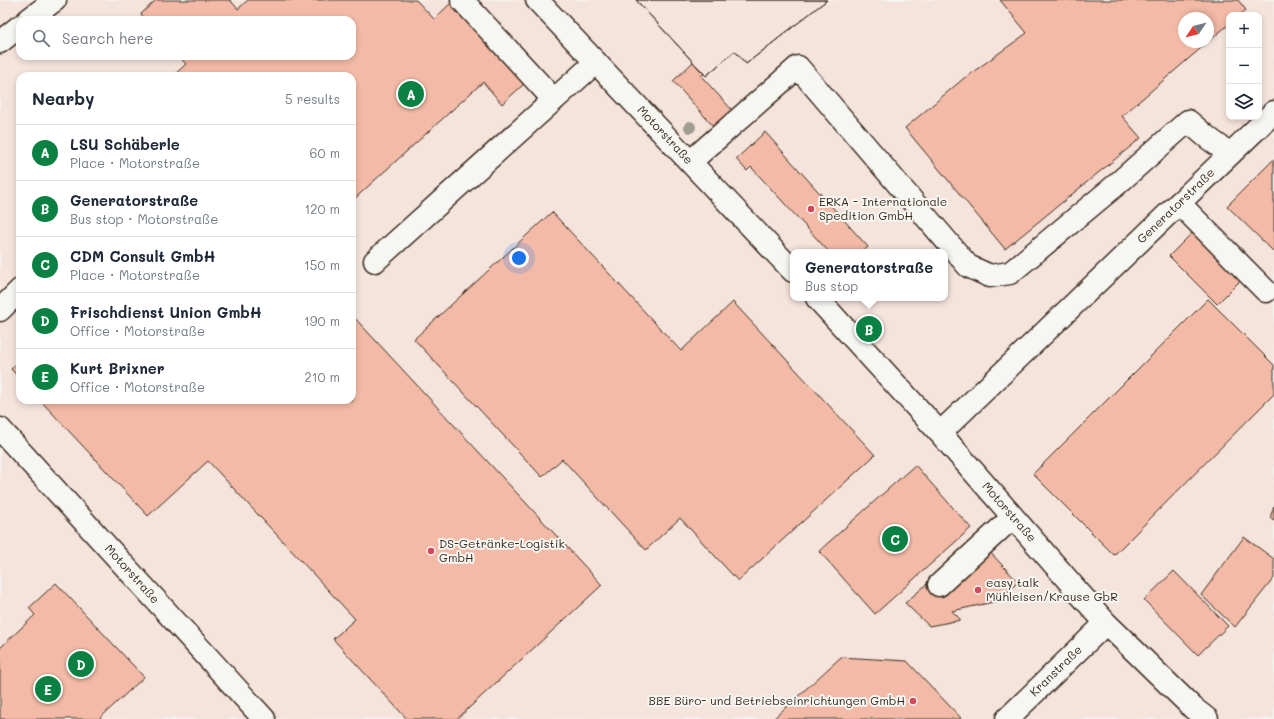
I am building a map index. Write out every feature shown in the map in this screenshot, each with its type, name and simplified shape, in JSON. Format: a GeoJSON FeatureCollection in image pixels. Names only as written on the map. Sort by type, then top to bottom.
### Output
{"type":"FeatureCollection","features":[{"type":"Feature","properties":{"kind":"street"},"geometry":{"type":"LineString","coordinates":[[33,16],[55,0]]}},
{"type":"Feature","properties":{"kind":"street"},"geometry":{"type":"LineString","coordinates":[[462,0],[554,100]]}},
{"type":"Feature","properties":{"kind":"street","name":"Motorstraße"},"geometry":{"type":"LineString","coordinates":[[537,0],[790,268]]}},
{"type":"Feature","properties":{"kind":"street"},"geometry":{"type":"LineString","coordinates":[[0,42],[16,29]]}},
{"type":"Feature","properties":{"kind":"street"},"geometry":{"type":"LineString","coordinates":[[375,261],[596,62]]}},
{"type":"Feature","properties":{"kind":"street"},"geometry":{"type":"LineString","coordinates":[[690,162],[798,67],[968,266],[990,276],[1010,273],[1092,206],[1188,121],[1230,154]]}},
{"type":"Feature","properties":{"kind":"street","name":"Generatorstraße"},"geometry":{"type":"LineString","coordinates":[[940,433],[1274,112]]}},
{"type":"Feature","properties":{"kind":"street"},"geometry":{"type":"LineString","coordinates":[[1179,203],[1266,291]]}},
{"type":"Feature","properties":{"kind":"street"},"geometry":{"type":"LineString","coordinates":[[0,310],[16,294]]}},
{"type":"Feature","properties":{"kind":"street","name":"Motorstraße"},"geometry":{"type":"LineString","coordinates":[[821,301],[940,433],[1106,623],[1193,708],[1207,719]]}},
{"type":"Feature","properties":{"kind":"street","name":"Motorstraße"},"geometry":{"type":"LineString","coordinates":[[0,429],[264,719]]}},
{"type":"Feature","properties":{"kind":"street"},"geometry":{"type":"LineString","coordinates":[[939,585],[1013,517]]}},
{"type":"Feature","properties":{"kind":"street","name":"Kranstraße"},"geometry":{"type":"LineString","coordinates":[[1007,719],[1106,623]]}},
{"type":"Feature","properties":{"kind":"shaded area"},"geometry":{"type":"Polygon","coordinates":[[[0,0],[1274,0],[1274,719],[0,719],[0,0]]]}},
{"type":"Feature","properties":{"kind":"building"},"geometry":{"type":"Polygon","coordinates":[[[156,0],[230,0],[238,9],[248,0],[416,0],[434,19],[451,3],[524,84],[502,104],[483,82],[356,197],[356,72],[177,72],[186,64],[182,60],[356,60],[356,16],[143,16],[141,14],[156,0]]]}},
{"type":"Feature","properties":{"kind":"building"},"geometry":{"type":"Polygon","coordinates":[[[636,0],[827,0],[746,64],[735,51],[706,76],[636,0]]]}},
{"type":"Feature","properties":{"kind":"building"},"geometry":{"type":"Polygon","coordinates":[[[636,0],[827,0],[746,64],[735,51],[706,76],[636,0]]]}},
{"type":"Feature","properties":{"kind":"building"},"geometry":{"type":"Polygon","coordinates":[[[1000,0],[1238,0],[1246,10],[1244,12],[1226,12],[1226,27],[1214,37],[1214,12],[1178,12],[1178,48],[1201,48],[1122,116],[1141,138],[1005,249],[905,128],[963,79],[1027,33],[1000,0]]]}},
{"type":"Feature","properties":{"kind":"building"},"geometry":{"type":"Polygon","coordinates":[[[693,62],[704,74],[701,76],[733,111],[714,127],[673,81],[693,62]]]}},
{"type":"Feature","properties":{"kind":"building","name":"ERKA - Internationale Spedition GmbH"},"geometry":{"type":"Polygon","coordinates":[[[765,132],[868,247],[866,249],[826,249],[751,167],[747,171],[736,159],[765,132]]]}},
{"type":"Feature","properties":{"kind":"building"},"geometry":{"type":"Polygon","coordinates":[[[1274,159],[1274,252],[1227,206],[1274,159]]]}},
{"type":"Feature","properties":{"kind":"building"},"geometry":{"type":"Polygon","coordinates":[[[552,212],[681,351],[733,302],[875,455],[738,581],[680,518],[646,550],[562,459],[542,477],[414,339],[552,212]]]}},
{"type":"Feature","properties":{"kind":"building"},"geometry":{"type":"Polygon","coordinates":[[[1196,229],[1244,277],[1217,304],[1169,256],[1196,229]]]}},
{"type":"Feature","properties":{"kind":"building"},"geometry":{"type":"Polygon","coordinates":[[[1208,299],[1274,365],[1274,394],[1114,555],[1033,474],[1208,299]]]}},
{"type":"Feature","properties":{"kind":"building","name":"DS-Getränke-Logistik GmbH"},"geometry":{"type":"Polygon","coordinates":[[[356,319],[602,585],[457,719],[407,719],[333,639],[355,619],[208,461],[148,516],[44,404],[356,404],[356,319]]]}},
{"type":"Feature","properties":{"kind":"building"},"geometry":{"type":"Polygon","coordinates":[[[16,364],[16,375],[11,369],[16,364]]]}},
{"type":"Feature","properties":{"kind":"building"},"geometry":{"type":"Polygon","coordinates":[[[915,465],[971,528],[875,614],[819,551],[915,465]]]}},
{"type":"Feature","properties":{"kind":"building"},"geometry":{"type":"Polygon","coordinates":[[[1274,506],[1274,520],[1270,518],[1274,506]]]}},
{"type":"Feature","properties":{"kind":"building"},"geometry":{"type":"Polygon","coordinates":[[[1244,537],[1274,559],[1274,578],[1235,627],[1201,595],[1244,537]]]}},
{"type":"Feature","properties":{"kind":"building","name":"easy talk Mühleisen/Krause GbR"},"geometry":{"type":"Polygon","coordinates":[[[988,550],[1018,582],[998,601],[952,611],[961,620],[929,626],[905,603],[928,583],[940,597],[988,550]]]}},
{"type":"Feature","properties":{"kind":"building"},"geometry":{"type":"Polygon","coordinates":[[[1174,571],[1228,626],[1198,655],[1144,600],[1174,571]]]}},
{"type":"Feature","properties":{"kind":"building"},"geometry":{"type":"Polygon","coordinates":[[[56,583],[144,677],[99,719],[0,719],[0,648],[35,615],[29,608],[56,583]]]}},
{"type":"Feature","properties":{"kind":"building"},"geometry":{"type":"Polygon","coordinates":[[[841,657],[907,661],[961,718],[773,719],[841,657]]]}},
{"type":"Feature","properties":{"kind":"place","name":"LSU Schäberle"},"geometry":{"type":"Point","coordinates":[411,94]}},
{"type":"Feature","properties":{"kind":"place","name":"ERKA - Internationale Spedition GmbH"},"geometry":{"type":"Point","coordinates":[811,209]}},
{"type":"Feature","properties":{"kind":"place","name":"Generatorstraße"},"geometry":{"type":"Point","coordinates":[869,329]}},
{"type":"Feature","properties":{"kind":"place","name":"CDM Consult GmbH"},"geometry":{"type":"Point","coordinates":[895,539]}},
{"type":"Feature","properties":{"kind":"place","name":"DS-Getränke-Logistik GmbH"},"geometry":{"type":"Point","coordinates":[431,551]}},
{"type":"Feature","properties":{"kind":"place","name":"easy talk Mühleisen/Krause GbR"},"geometry":{"type":"Point","coordinates":[978,590]}},
{"type":"Feature","properties":{"kind":"place","name":"Frischdienst Union GmbH"},"geometry":{"type":"Point","coordinates":[81,664]}},
{"type":"Feature","properties":{"kind":"place","name":"Kurt Brixner"},"geometry":{"type":"Point","coordinates":[48,689]}},
{"type":"Feature","properties":{"kind":"place","name":"BBE Büro- und Betriebseinrichtungen GmbH"},"geometry":{"type":"Point","coordinates":[913,701]}}]}
